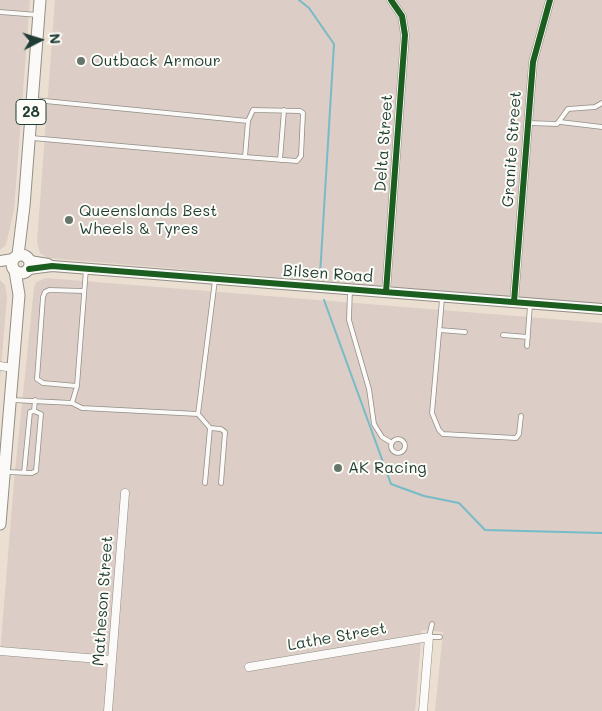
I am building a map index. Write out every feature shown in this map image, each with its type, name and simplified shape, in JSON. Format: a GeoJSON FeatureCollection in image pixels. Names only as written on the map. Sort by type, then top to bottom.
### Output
{"type":"FeatureCollection","features":[{"type":"Feature","properties":{"kind":"main road","name":"28"},"geometry":{"type":"LineString","coordinates":[[0,524],[40,0]]}},
{"type":"Feature","properties":{"kind":"street","name":"Delta Street"},"geometry":{"type":"LineString","coordinates":[[386,292],[406,35],[404,20],[391,0]]}},
{"type":"Feature","properties":{"kind":"street","name":"Granite Street"},"geometry":{"type":"LineString","coordinates":[[514,302],[533,62],[550,0]]}},
{"type":"Feature","properties":{"kind":"street","name":"Bilsen Road"},"geometry":{"type":"LineString","coordinates":[[0,261],[602,309]]}},
{"type":"Feature","properties":{"kind":"street","name":"Bilsen Road"},"geometry":{"type":"LineString","coordinates":[[0,266],[21,264]]}},
{"type":"Feature","properties":{"kind":"street"},"geometry":{"type":"LineString","coordinates":[[0,366],[12,368]]}},
{"type":"Feature","properties":{"kind":"street","name":"Matheson Street"},"geometry":{"type":"LineString","coordinates":[[108,711],[125,493]]}},
{"type":"Feature","properties":{"kind":"street"},"geometry":{"type":"LineString","coordinates":[[423,711],[429,637]]}},
{"type":"Feature","properties":{"kind":"street","name":"Lathe Street"},"geometry":{"type":"LineString","coordinates":[[249,667],[429,637]]}},
{"type":"Feature","properties":{"kind":"street"},"geometry":{"type":"LineString","coordinates":[[0,651],[112,660]]}},
{"type":"Feature","properties":{"kind":"lane"},"geometry":{"type":"LineString","coordinates":[[0,12],[39,15]]}},
{"type":"Feature","properties":{"kind":"lane"},"geometry":{"type":"LineString","coordinates":[[32,100],[248,121]]}},
{"type":"Feature","properties":{"kind":"lane"},"geometry":{"type":"LineString","coordinates":[[528,123],[554,125],[560,122],[568,109],[596,107],[602,104]]}},
{"type":"Feature","properties":{"kind":"lane"},"geometry":{"type":"LineString","coordinates":[[30,138],[245,157],[297,161],[302,156],[303,113],[284,110],[254,110],[248,121],[245,157]]}},
{"type":"Feature","properties":{"kind":"lane"},"geometry":{"type":"LineString","coordinates":[[280,160],[284,110]]}},
{"type":"Feature","properties":{"kind":"lane"},"geometry":{"type":"LineString","coordinates":[[560,122],[602,128]]}},
{"type":"Feature","properties":{"kind":"lane"},"geometry":{"type":"LineString","coordinates":[[72,403],[76,386],[86,269]]}},
{"type":"Feature","properties":{"kind":"lane"},"geometry":{"type":"LineString","coordinates":[[198,414],[215,279]]}},
{"type":"Feature","properties":{"kind":"lane"},"geometry":{"type":"LineString","coordinates":[[350,289],[349,320],[371,396],[374,424],[382,437],[392,443]]}},
{"type":"Feature","properties":{"kind":"lane"},"geometry":{"type":"LineString","coordinates":[[76,386],[43,383],[37,379],[43,297],[45,292],[49,290],[84,291]]}},
{"type":"Feature","properties":{"kind":"lane"},"geometry":{"type":"LineString","coordinates":[[442,296],[432,412],[440,432],[516,438],[519,434],[521,416]]}},
{"type":"Feature","properties":{"kind":"lane"},"geometry":{"type":"LineString","coordinates":[[527,346],[530,303]]}},
{"type":"Feature","properties":{"kind":"lane"},"geometry":{"type":"LineString","coordinates":[[439,330],[465,332]]}},
{"type":"Feature","properties":{"kind":"lane"},"geometry":{"type":"LineString","coordinates":[[503,334],[528,336]]}},
{"type":"Feature","properties":{"kind":"lane"},"geometry":{"type":"LineString","coordinates":[[10,400],[72,403],[82,408],[198,414],[210,428],[221,429],[224,432],[220,483]]}},
{"type":"Feature","properties":{"kind":"lane"},"geometry":{"type":"LineString","coordinates":[[34,411],[35,400]]}},
{"type":"Feature","properties":{"kind":"lane"},"geometry":{"type":"LineString","coordinates":[[24,473],[30,412],[34,411]]}},
{"type":"Feature","properties":{"kind":"lane"},"geometry":{"type":"LineString","coordinates":[[4,472],[32,473],[36,471],[41,414],[34,411]]}},
{"type":"Feature","properties":{"kind":"lane"},"geometry":{"type":"LineString","coordinates":[[205,483],[210,428]]}},
{"type":"Feature","properties":{"kind":"lane"},"geometry":{"type":"LineString","coordinates":[[432,624],[429,637],[440,637]]}},
{"type":"Feature","properties":{"kind":"shaded area"},"geometry":{"type":"Polygon","coordinates":[[[0,0],[30,0],[14,210],[6,245],[0,250],[0,0]]]}},
{"type":"Feature","properties":{"kind":"shaded area"},"geometry":{"type":"Polygon","coordinates":[[[55,0],[602,0],[602,304],[47,258],[40,253],[37,242],[55,0]]]}},
{"type":"Feature","properties":{"kind":"shaded area"},"geometry":{"type":"Polygon","coordinates":[[[46,278],[602,323],[602,711],[435,711],[443,632],[422,630],[415,711],[0,711],[0,654],[14,481],[34,288],[36,282],[46,278]]]}},
{"type":"Feature","properties":{"kind":"shaded area"},"geometry":{"type":"Polygon","coordinates":[[[0,280],[5,285],[7,297],[0,380],[0,280]]]}},
{"type":"Feature","properties":{"kind":"waterway"},"geometry":{"type":"LineString","coordinates":[[299,0],[309,8],[334,44],[320,275]]}},
{"type":"Feature","properties":{"kind":"waterway"},"geometry":{"type":"LineString","coordinates":[[324,300],[391,484],[424,496],[459,503],[485,530],[602,533]]}},
{"type":"Feature","properties":{"kind":"cycle path"},"geometry":{"type":"LineString","coordinates":[[386,292],[405,35],[402,16],[391,0]]}},
{"type":"Feature","properties":{"kind":"cycle path"},"geometry":{"type":"LineString","coordinates":[[514,302],[533,62],[550,0]]}},
{"type":"Feature","properties":{"kind":"cycle path"},"geometry":{"type":"LineString","coordinates":[[29,269],[52,266],[602,309]]}},
{"type":"Feature","properties":{"kind":"place","name":"Outback Armour"},"geometry":{"type":"Point","coordinates":[81,61]}},
{"type":"Feature","properties":{"kind":"place","name":"Queenslands Best Wheels & Tyres"},"geometry":{"type":"Point","coordinates":[69,220]}},
{"type":"Feature","properties":{"kind":"place","name":"AK Racing"},"geometry":{"type":"Point","coordinates":[338,468]}}]}
